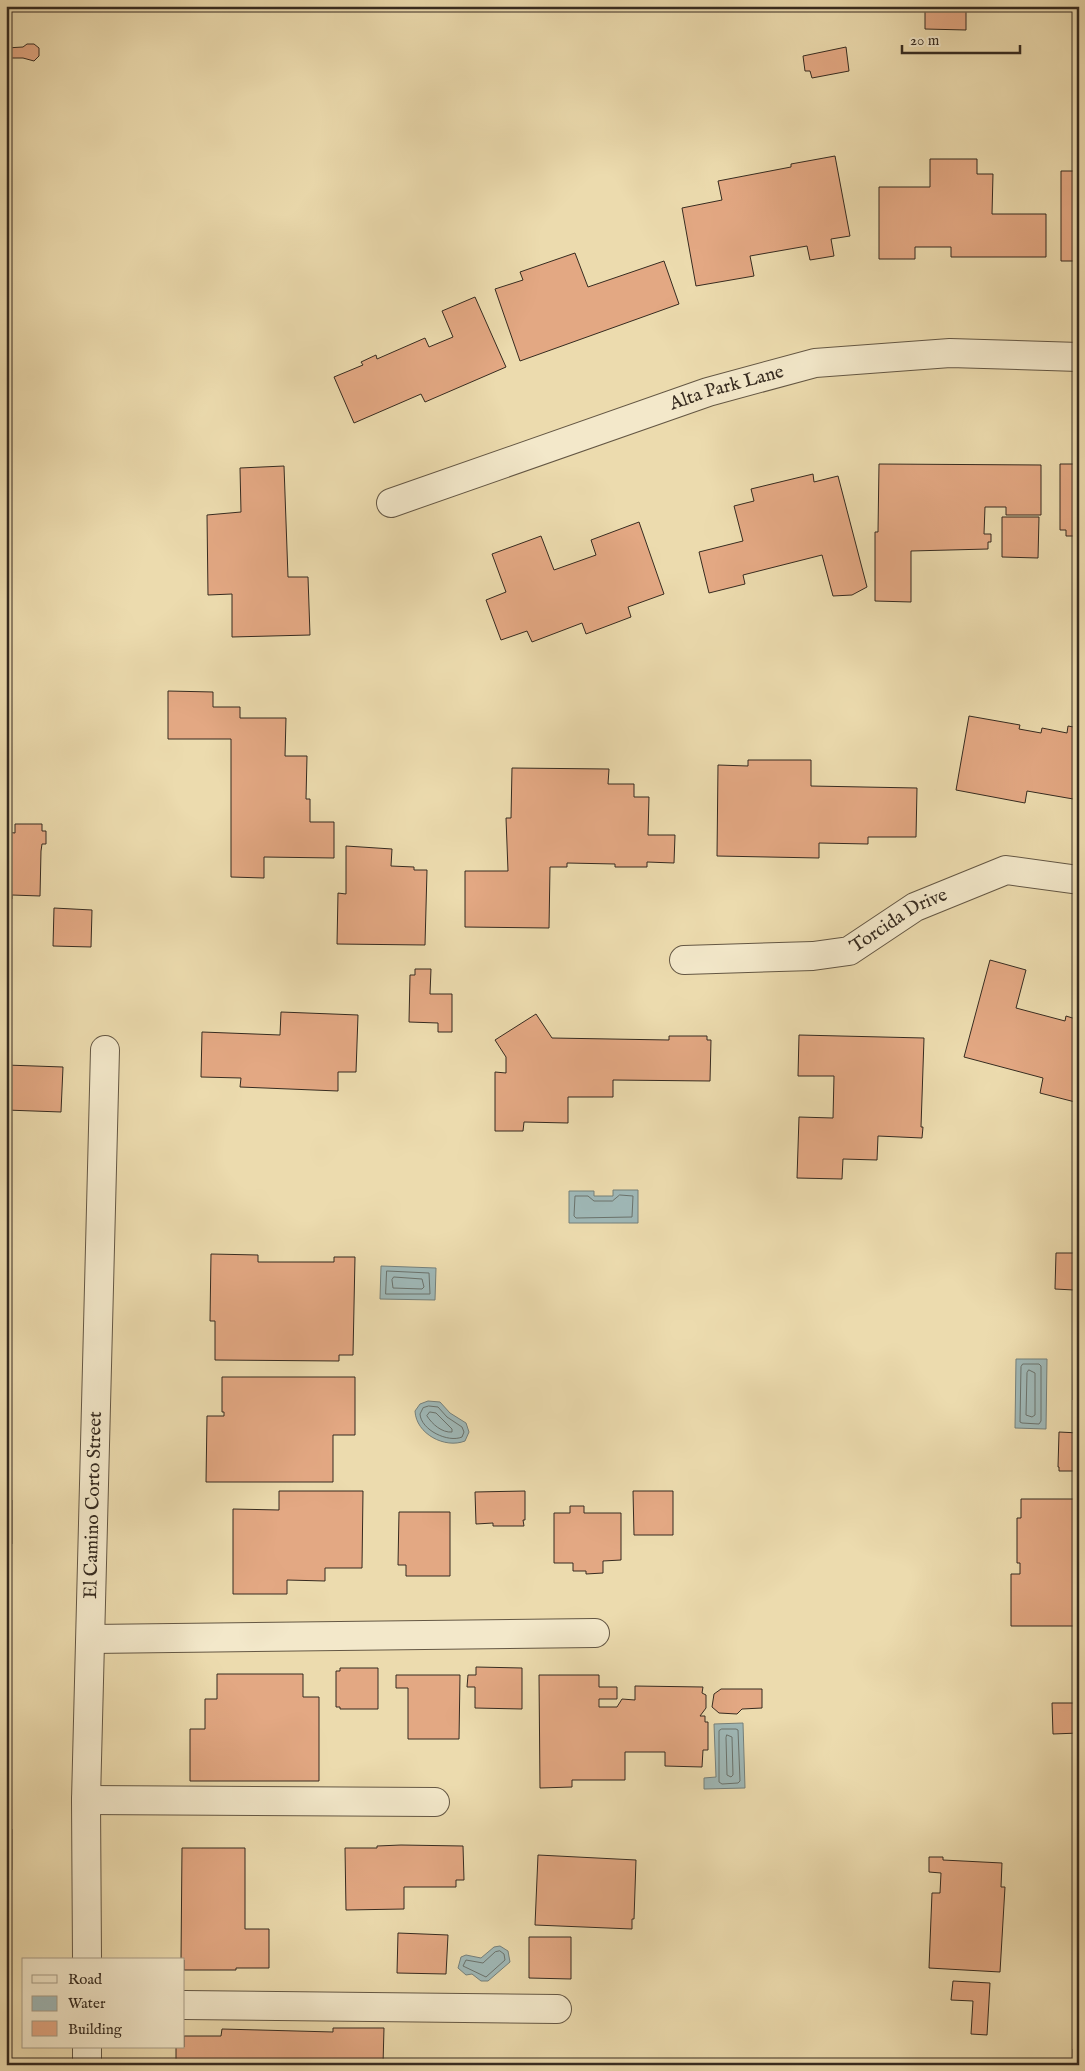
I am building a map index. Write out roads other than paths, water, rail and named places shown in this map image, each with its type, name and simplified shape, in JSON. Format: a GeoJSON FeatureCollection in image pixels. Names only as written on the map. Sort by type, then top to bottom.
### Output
{"type":"FeatureCollection","features":[{"type":"Feature","properties":{"kind":"street","name":"Alta Park Lane"},"geometry":{"type":"LineString","coordinates":[[391,503],[708,392],[815,362],[950,353],[1079,357]]}},
{"type":"Feature","properties":{"kind":"street","name":"Torcida Drive"},"geometry":{"type":"LineString","coordinates":[[684,960],[813,956],[849,951],[915,907],[1006,870],[1079,880]]}},
{"type":"Feature","properties":{"kind":"street","name":"El Camino Corto Street"},"geometry":{"type":"LineString","coordinates":[[87,1958],[86,1800],[105,1050]]}},
{"type":"Feature","properties":{"kind":"street"},"geometry":{"type":"LineString","coordinates":[[91,1639],[595,1633]]}},
{"type":"Feature","properties":{"kind":"street"},"geometry":{"type":"LineString","coordinates":[[86,1800],[435,1802]]}},
{"type":"Feature","properties":{"kind":"street"},"geometry":{"type":"LineString","coordinates":[[185,2005],[557,2009]]}},
{"type":"Feature","properties":{"kind":"street"},"geometry":{"type":"LineString","coordinates":[[87,2048],[87,2065]]}},
{"type":"Feature","properties":{"kind":"water"},"geometry":{"type":"Polygon","coordinates":[[[613,1190],[638,1190],[638,1223],[569,1223],[569,1191],[594,1191],[594,1196],[613,1196],[613,1190]]]}},
{"type":"Feature","properties":{"kind":"water"},"geometry":{"type":"Polygon","coordinates":[[[381,1266],[436,1268],[435,1300],[380,1299],[381,1266]]]}},
{"type":"Feature","properties":{"kind":"water"},"geometry":{"type":"Polygon","coordinates":[[[1016,1359],[1047,1359],[1046,1429],[1015,1428],[1016,1359]]]}},
{"type":"Feature","properties":{"kind":"water"},"geometry":{"type":"Polygon","coordinates":[[[428,1401],[440,1402],[450,1413],[466,1423],[469,1432],[465,1441],[449,1443],[441,1441],[433,1438],[420,1427],[415,1411],[420,1404],[428,1401]]]}},
{"type":"Feature","properties":{"kind":"water"},"geometry":{"type":"Polygon","coordinates":[[[743,1723],[745,1788],[704,1789],[704,1778],[716,1777],[714,1724],[743,1723]]]}},
{"type":"Feature","properties":{"kind":"water"},"geometry":{"type":"Polygon","coordinates":[[[500,1946],[508,1951],[510,1962],[488,1981],[481,1981],[472,1974],[466,1975],[458,1968],[461,1957],[466,1955],[481,1958],[494,1947],[500,1946]]]}}]}
